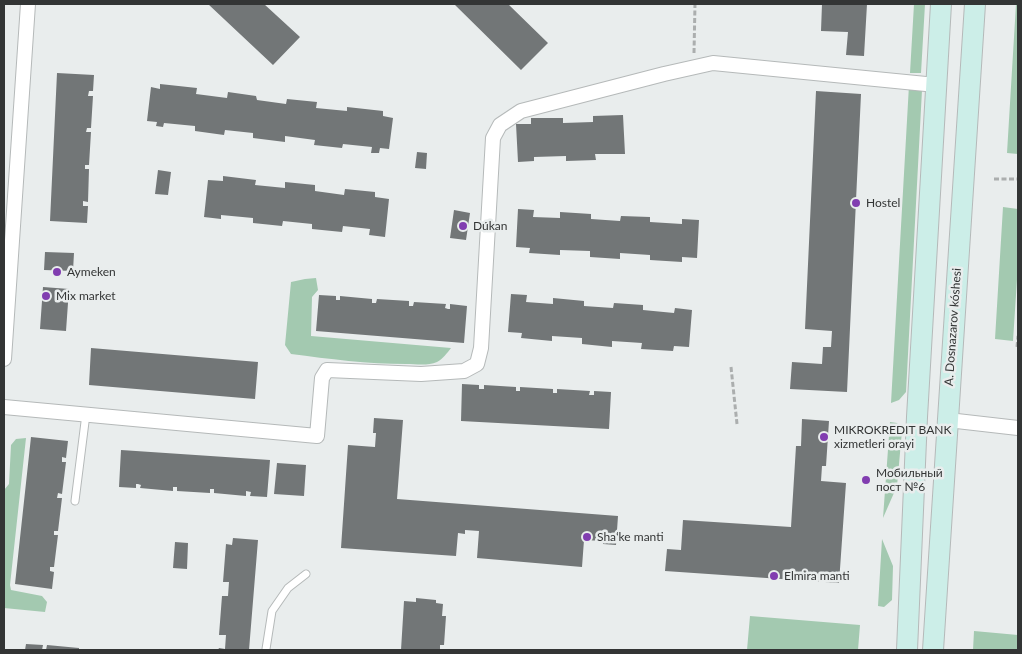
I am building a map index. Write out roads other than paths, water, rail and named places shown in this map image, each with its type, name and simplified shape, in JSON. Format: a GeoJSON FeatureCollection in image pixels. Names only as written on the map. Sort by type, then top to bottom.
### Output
{"type":"FeatureCollection","features":[{"type":"Feature","properties":{"kind":"main road"},"geometry":{"type":"LineString","coordinates":[[907,650],[918,407],[941,4]]}},
{"type":"Feature","properties":{"kind":"main road","name":"A. Dosnazarov kóshesi"},"geometry":{"type":"LineString","coordinates":[[933,650],[975,4]]}},
{"type":"Feature","properties":{"kind":"street"},"geometry":{"type":"LineString","coordinates":[[4,360],[28,4]]}},
{"type":"Feature","properties":{"kind":"street"},"geometry":{"type":"LineString","coordinates":[[4,407],[317,436],[322,378],[328,370],[421,374],[464,371],[477,364],[481,348],[494,138],[500,125],[521,111],[713,63],[936,85]]}},
{"type":"Feature","properties":{"kind":"street"},"geometry":{"type":"LineString","coordinates":[[948,420],[1018,428]]}},
{"type":"Feature","properties":{"kind":"lane"},"geometry":{"type":"LineString","coordinates":[[75,501],[86,414]]}},
{"type":"Feature","properties":{"kind":"lane"},"geometry":{"type":"LineString","coordinates":[[266,649],[272,611],[288,588],[306,574]]}},
{"type":"Feature","properties":{"kind":"place","name":"Hostel"},"geometry":{"type":"Point","coordinates":[856,203]}},
{"type":"Feature","properties":{"kind":"place","name":"Dúkan"},"geometry":{"type":"Point","coordinates":[463,226]}},
{"type":"Feature","properties":{"kind":"place","name":"Aymeken"},"geometry":{"type":"Point","coordinates":[57,272]}},
{"type":"Feature","properties":{"kind":"place","name":"Mix market"},"geometry":{"type":"Point","coordinates":[46,296]}},
{"type":"Feature","properties":{"kind":"place","name":"MIKROKREDIT BANK xizmetleri orayi"},"geometry":{"type":"Point","coordinates":[824,437]}},
{"type":"Feature","properties":{"kind":"place","name":"Мобильный пост №6"},"geometry":{"type":"Point","coordinates":[866,480]}},
{"type":"Feature","properties":{"kind":"place","name":"Shaʻke manti"},"geometry":{"type":"Point","coordinates":[587,537]}},
{"type":"Feature","properties":{"kind":"place","name":"Elmira manti"},"geometry":{"type":"Point","coordinates":[774,576]}}]}
